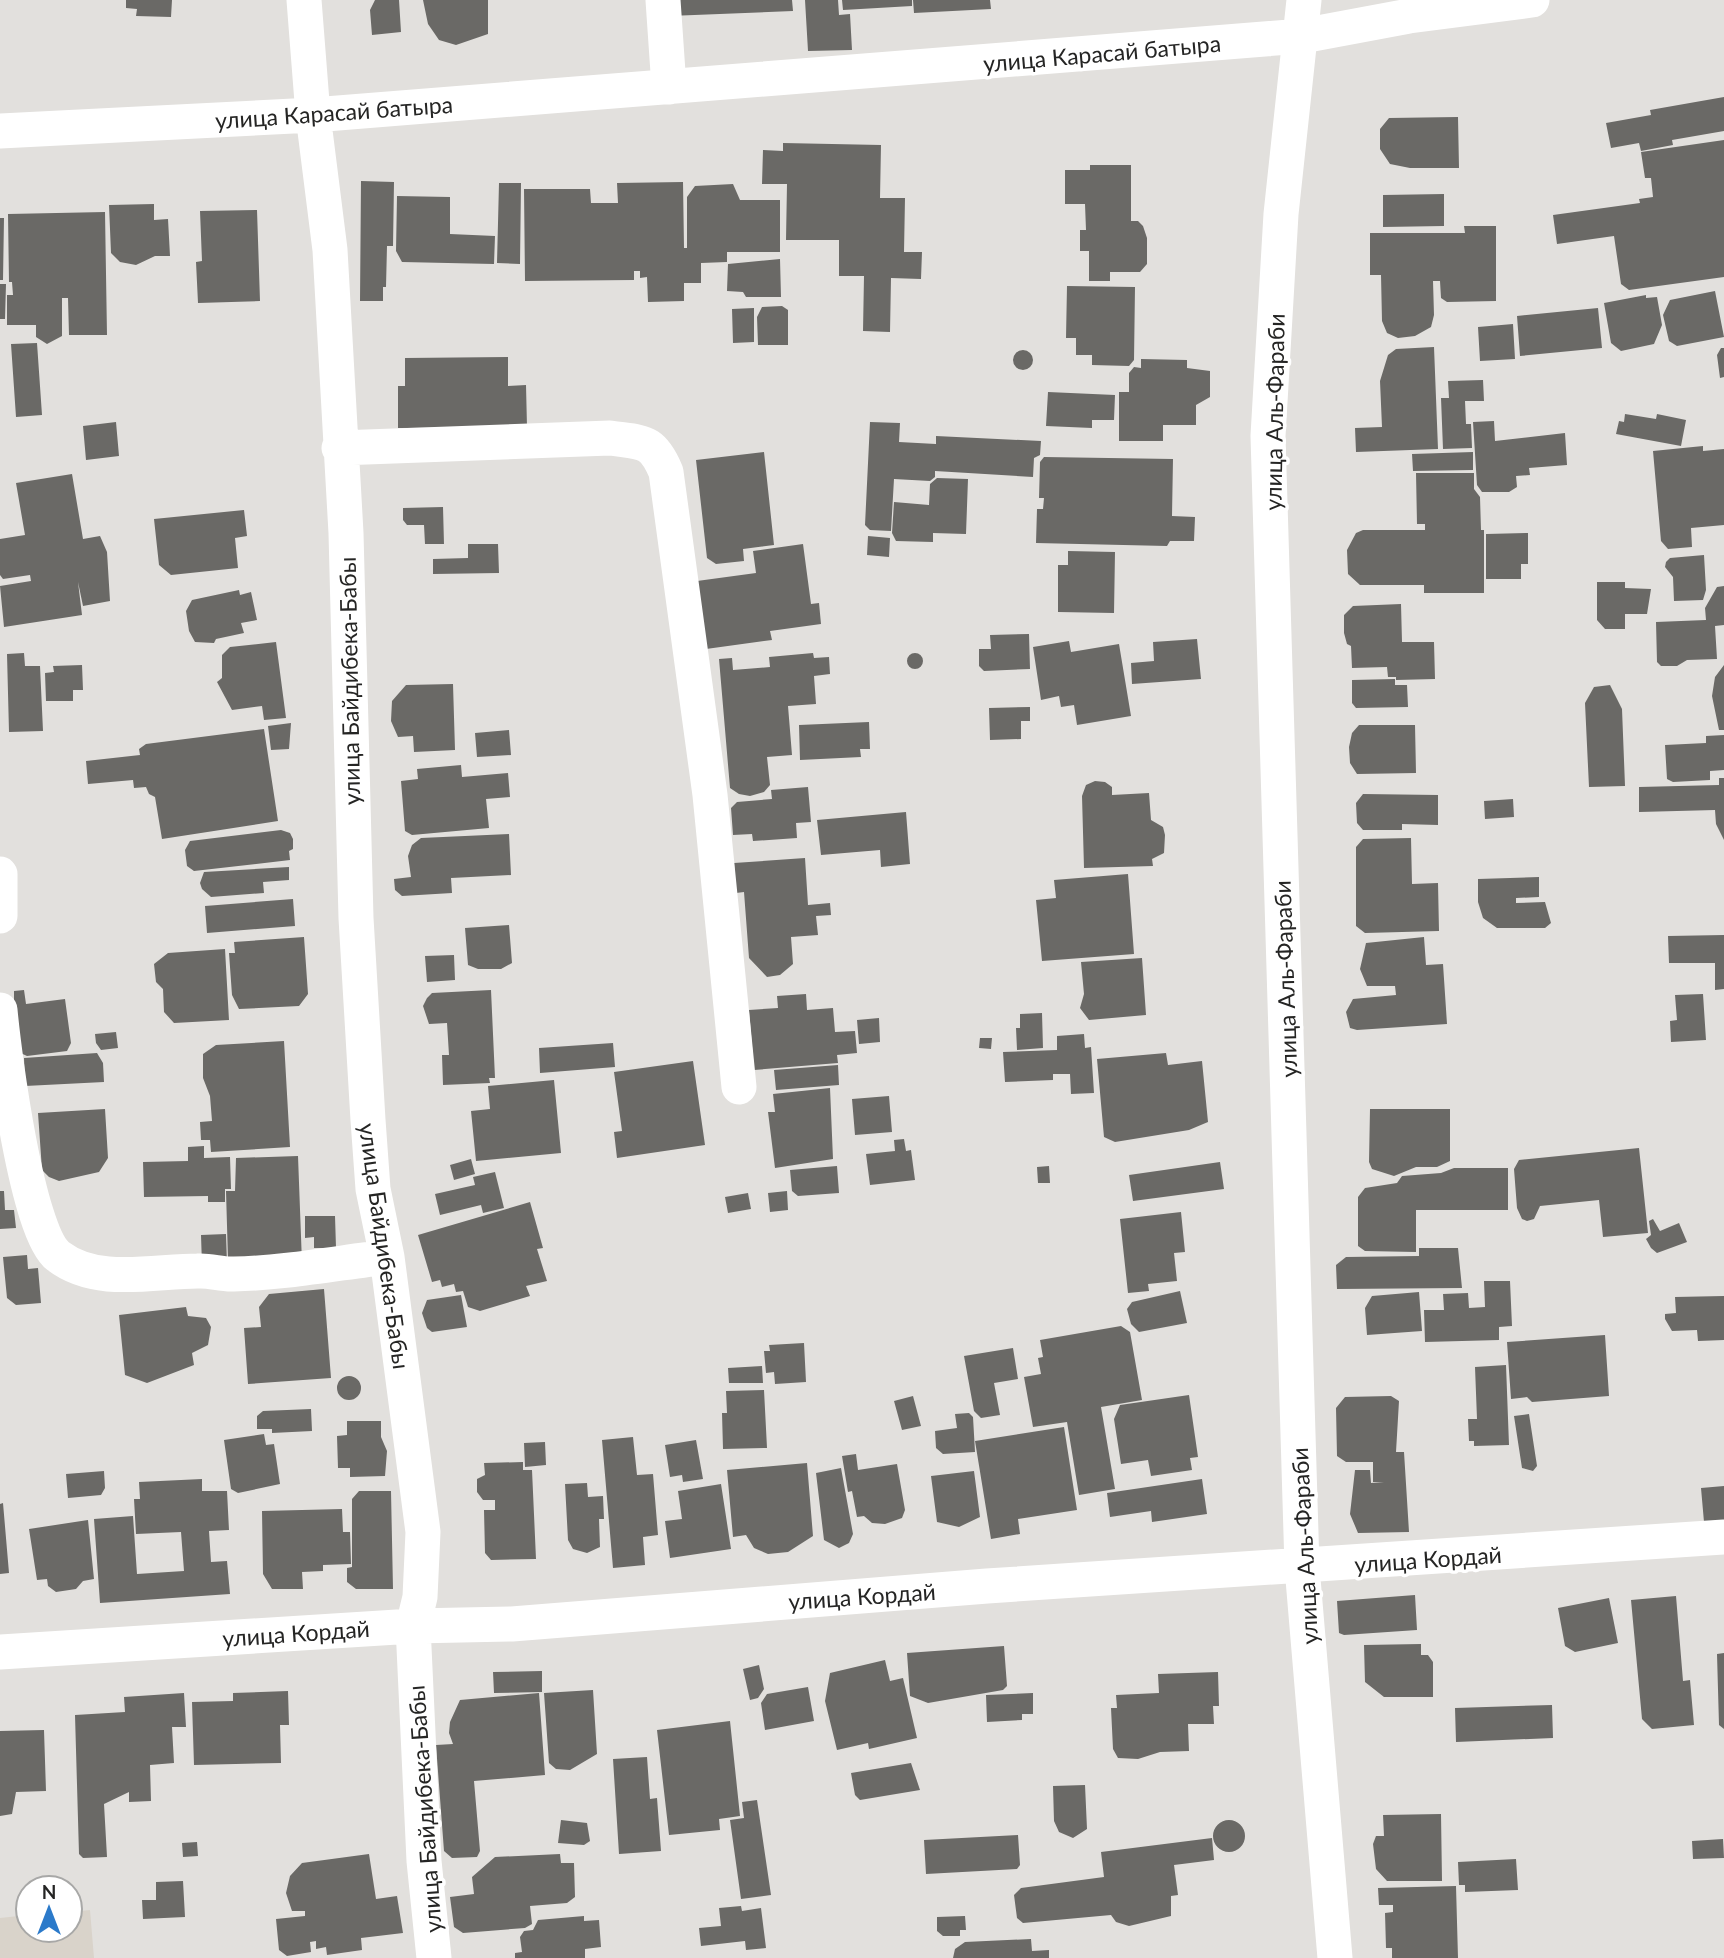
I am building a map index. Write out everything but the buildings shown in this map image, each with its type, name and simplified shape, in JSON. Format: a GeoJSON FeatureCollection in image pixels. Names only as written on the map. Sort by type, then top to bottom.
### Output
{"type":"FeatureCollection","features":[{"type":"Feature","properties":{"kind":"street","name":"улица Байдибека-Бабы"},"geometry":{"type":"LineString","coordinates":[[304,0],[313,115],[330,250],[339,448],[346,533],[356,932],[373,1189],[387,1257],[424,1532],[420,1597],[413,1626],[424,1861],[434,1958]]}},
{"type":"Feature","properties":{"kind":"street"},"geometry":{"type":"LineString","coordinates":[[663,0],[668,87]]}},
{"type":"Feature","properties":{"kind":"street","name":"улица Аль-Фараби"},"geometry":{"type":"LineString","coordinates":[[1304,0],[1282,214],[1268,436],[1302,1567],[1335,1958]]}},
{"type":"Feature","properties":{"kind":"street","name":"улица Карасай батыра"},"geometry":{"type":"LineString","coordinates":[[0,131],[313,115],[1302,36],[1409,16],[1532,0]]}},
{"type":"Feature","properties":{"kind":"street"},"geometry":{"type":"LineString","coordinates":[[339,448],[610,438],[642,443],[657,451],[666,472],[710,794],[739,1087]]}},
{"type":"Feature","properties":{"kind":"street"},"geometry":{"type":"LineString","coordinates":[[0,874],[0,916]]}},
{"type":"Feature","properties":{"kind":"street"},"geometry":{"type":"LineString","coordinates":[[0,1010],[26,1170],[40,1224],[57,1255],[84,1269],[122,1275],[200,1270],[232,1275],[387,1257]]}},
{"type":"Feature","properties":{"kind":"street","name":"улица Кордай"},"geometry":{"type":"LineString","coordinates":[[0,1652],[413,1626],[513,1624],[987,1586],[1724,1537]]}},
{"type":"Feature","properties":{"kind":"shaded area"},"geometry":{"type":"Polygon","coordinates":[[[90,1910],[94,1958],[0,1958],[0,1918],[14,1916],[14,1944],[84,1944],[84,1911],[90,1910]]]}}]}
